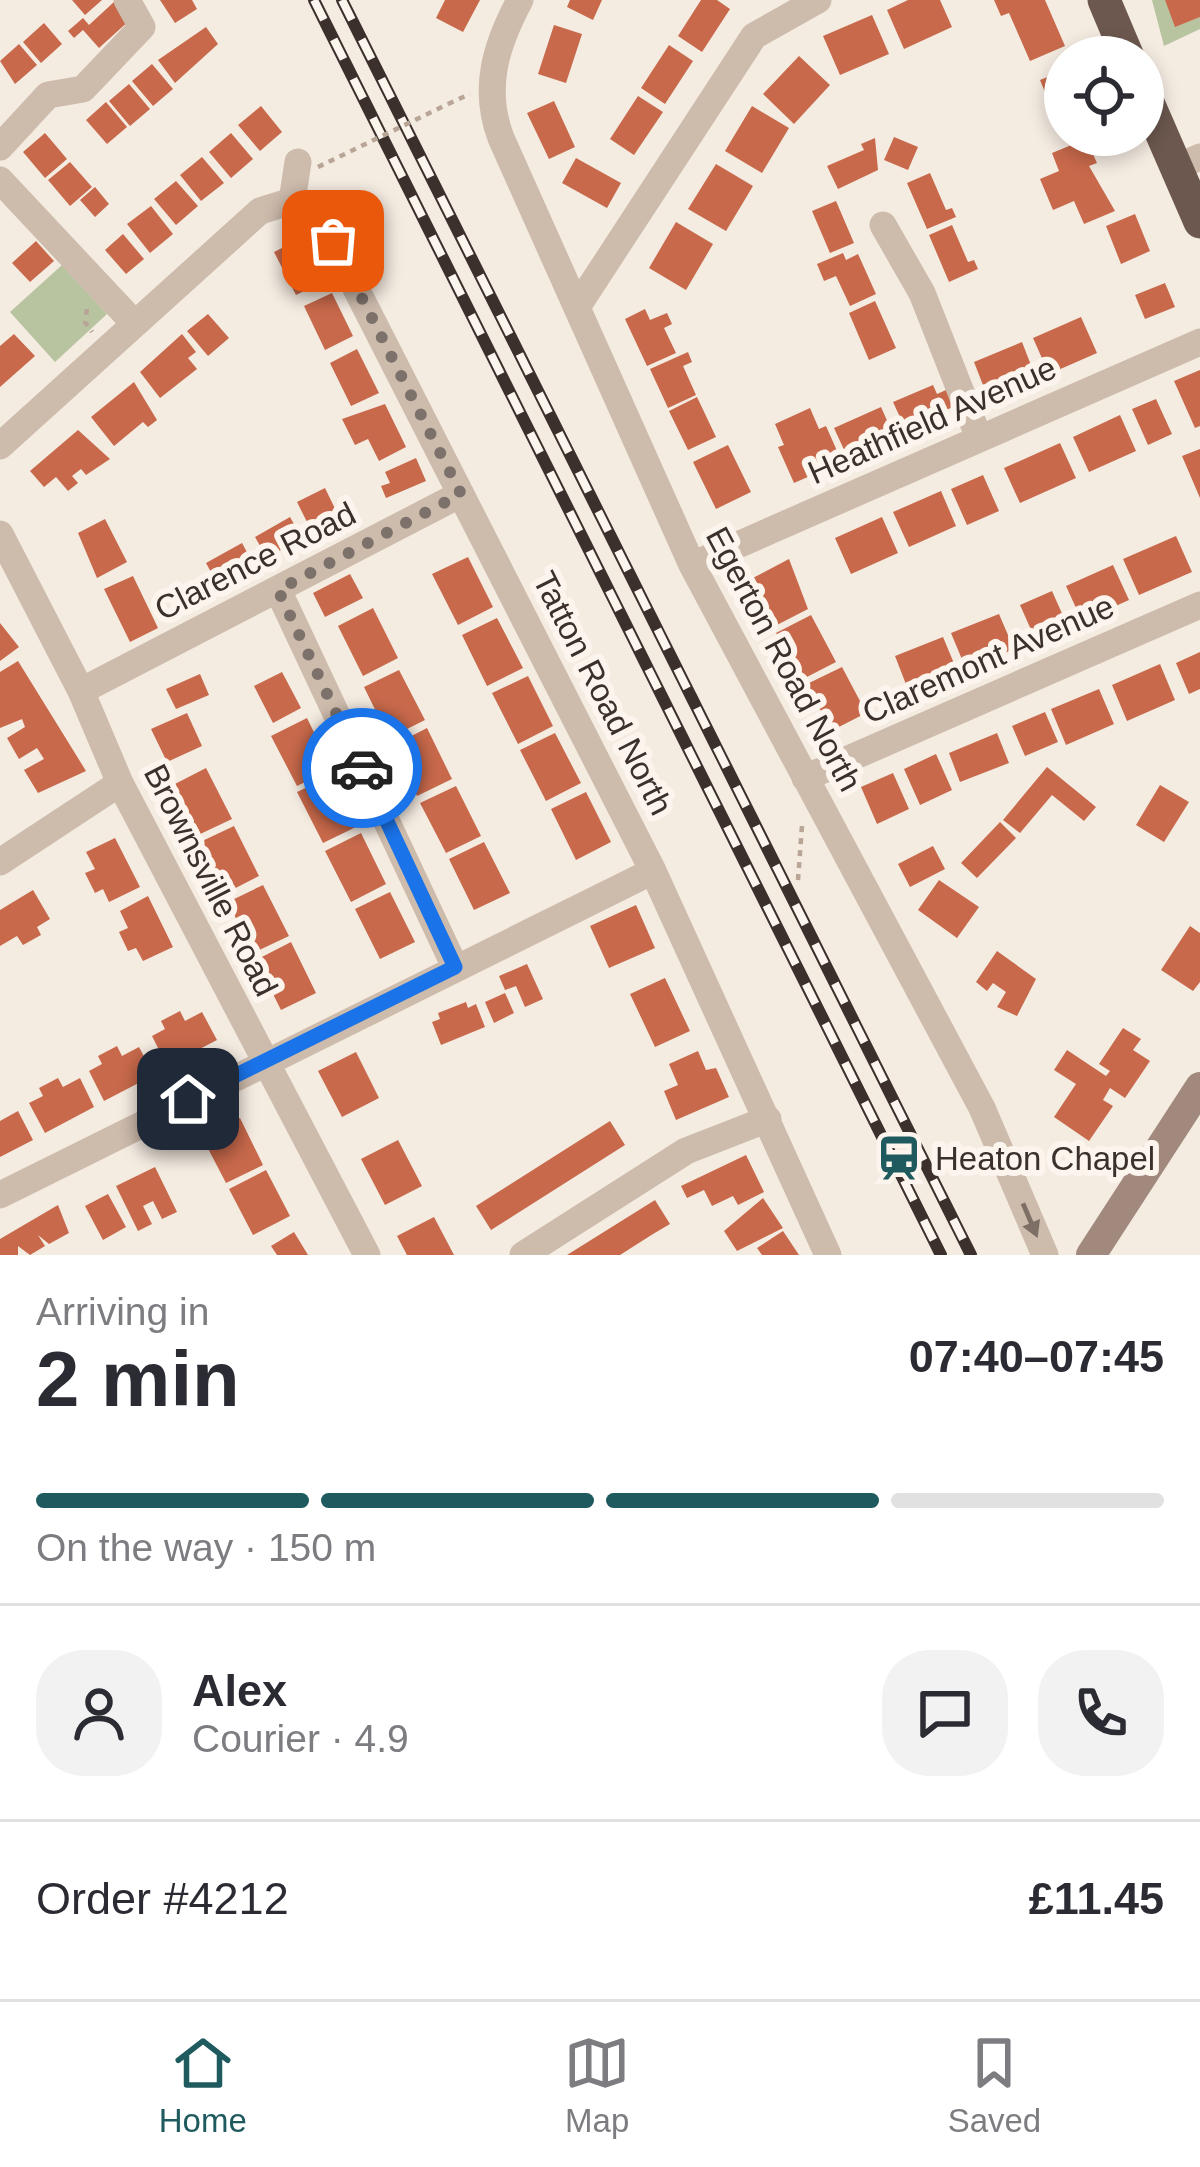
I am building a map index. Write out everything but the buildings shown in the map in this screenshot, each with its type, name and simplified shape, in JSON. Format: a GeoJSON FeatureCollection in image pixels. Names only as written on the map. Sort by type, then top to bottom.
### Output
{"type":"FeatureCollection","features":[{"type":"Feature","properties":{"kind":"highway"},"geometry":{"type":"LineString","coordinates":[[1104,0],[1120,36]]}},
{"type":"Feature","properties":{"kind":"highway"},"geometry":{"type":"LineString","coordinates":[[1164,124],[1188,162],[1200,222]]}},
{"type":"Feature","properties":{"kind":"main road"},"geometry":{"type":"LineString","coordinates":[[1091,1255],[1200,1087]]}},
{"type":"Feature","properties":{"kind":"street"},"geometry":{"type":"LineString","coordinates":[[0,147],[48,95],[83,89],[142,27],[128,0]]}},
{"type":"Feature","properties":{"kind":"street","name":"Egerton Road North"},"geometry":{"type":"LineString","coordinates":[[520,0],[505,28],[490,83],[496,124],[692,565],[982,1108],[1045,1255]]}},
{"type":"Feature","properties":{"kind":"street"},"geometry":{"type":"LineString","coordinates":[[579,304],[754,36],[818,0]]}},
{"type":"Feature","properties":{"kind":"street"},"geometry":{"type":"LineString","coordinates":[[0,446],[135,323],[283,202],[308,165]]}},
{"type":"Feature","properties":{"kind":"street"},"geometry":{"type":"LineString","coordinates":[[0,180],[135,323]]}},
{"type":"Feature","properties":{"kind":"street","name":"Tatton Road North"},"geometry":{"type":"LineString","coordinates":[[283,202],[320,218],[327,230],[653,871],[828,1255]]}},
{"type":"Feature","properties":{"kind":"street"},"geometry":{"type":"LineString","coordinates":[[883,225],[922,292],[979,438]]}},
{"type":"Feature","properties":{"kind":"street","name":"Heathfield Avenue"},"geometry":{"type":"LineString","coordinates":[[692,565],[1200,342]]}},
{"type":"Feature","properties":{"kind":"street","name":"Clarence Road"},"geometry":{"type":"LineString","coordinates":[[81,691],[461,494]]}},
{"type":"Feature","properties":{"kind":"street","name":"Brownsville Road"},"geometry":{"type":"LineString","coordinates":[[0,534],[81,691],[120,782],[367,1255]]}},
{"type":"Feature","properties":{"kind":"street"},"geometry":{"type":"LineString","coordinates":[[278,590],[455,967]]}},
{"type":"Feature","properties":{"kind":"street","name":"Claremont Avenue"},"geometry":{"type":"LineString","coordinates":[[805,778],[1200,605]]}},
{"type":"Feature","properties":{"kind":"street"},"geometry":{"type":"LineString","coordinates":[[0,862],[120,782]]}},
{"type":"Feature","properties":{"kind":"street"},"geometry":{"type":"LineString","coordinates":[[0,1195],[653,871]]}},
{"type":"Feature","properties":{"kind":"street"},"geometry":{"type":"LineString","coordinates":[[523,1255],[686,1151],[768,1119]]}},
{"type":"Feature","properties":{"kind":"path"},"geometry":{"type":"LineString","coordinates":[[308,165],[448,104]]}},
{"type":"Feature","properties":{"kind":"path"},"geometry":{"type":"LineString","coordinates":[[798,880],[805,778]]}},
{"type":"Feature","properties":{"kind":"green space"},"geometry":{"type":"Polygon","coordinates":[[[1152,0],[1165,0],[1176,26],[1200,17],[1200,29],[1164,46],[1152,0]]]}},
{"type":"Feature","properties":{"kind":"green space"},"geometry":{"type":"Polygon","coordinates":[[[62,265],[107,314],[55,362],[10,312],[62,265]]]}},
{"type":"Feature","properties":{"kind":"railway"},"geometry":{"type":"LineString","coordinates":[[314,0],[941,1255]]}},
{"type":"Feature","properties":{"kind":"railway"},"geometry":{"type":"LineString","coordinates":[[342,0],[971,1255]]}},
{"type":"Feature","properties":{"kind":"way so far"},"geometry":{"type":"LineString","coordinates":[[333,241],[461,494],[278,590],[362,768]]}},
{"type":"Feature","properties":{"kind":"place","name":"Heaton Chapel"},"geometry":{"type":"Point","coordinates":[899,1158]}},
{"type":"Feature","properties":{"kind":"route"},"geometry":{"type":"LineString","coordinates":[[188,1099],[455,967],[362,768]]}}]}
